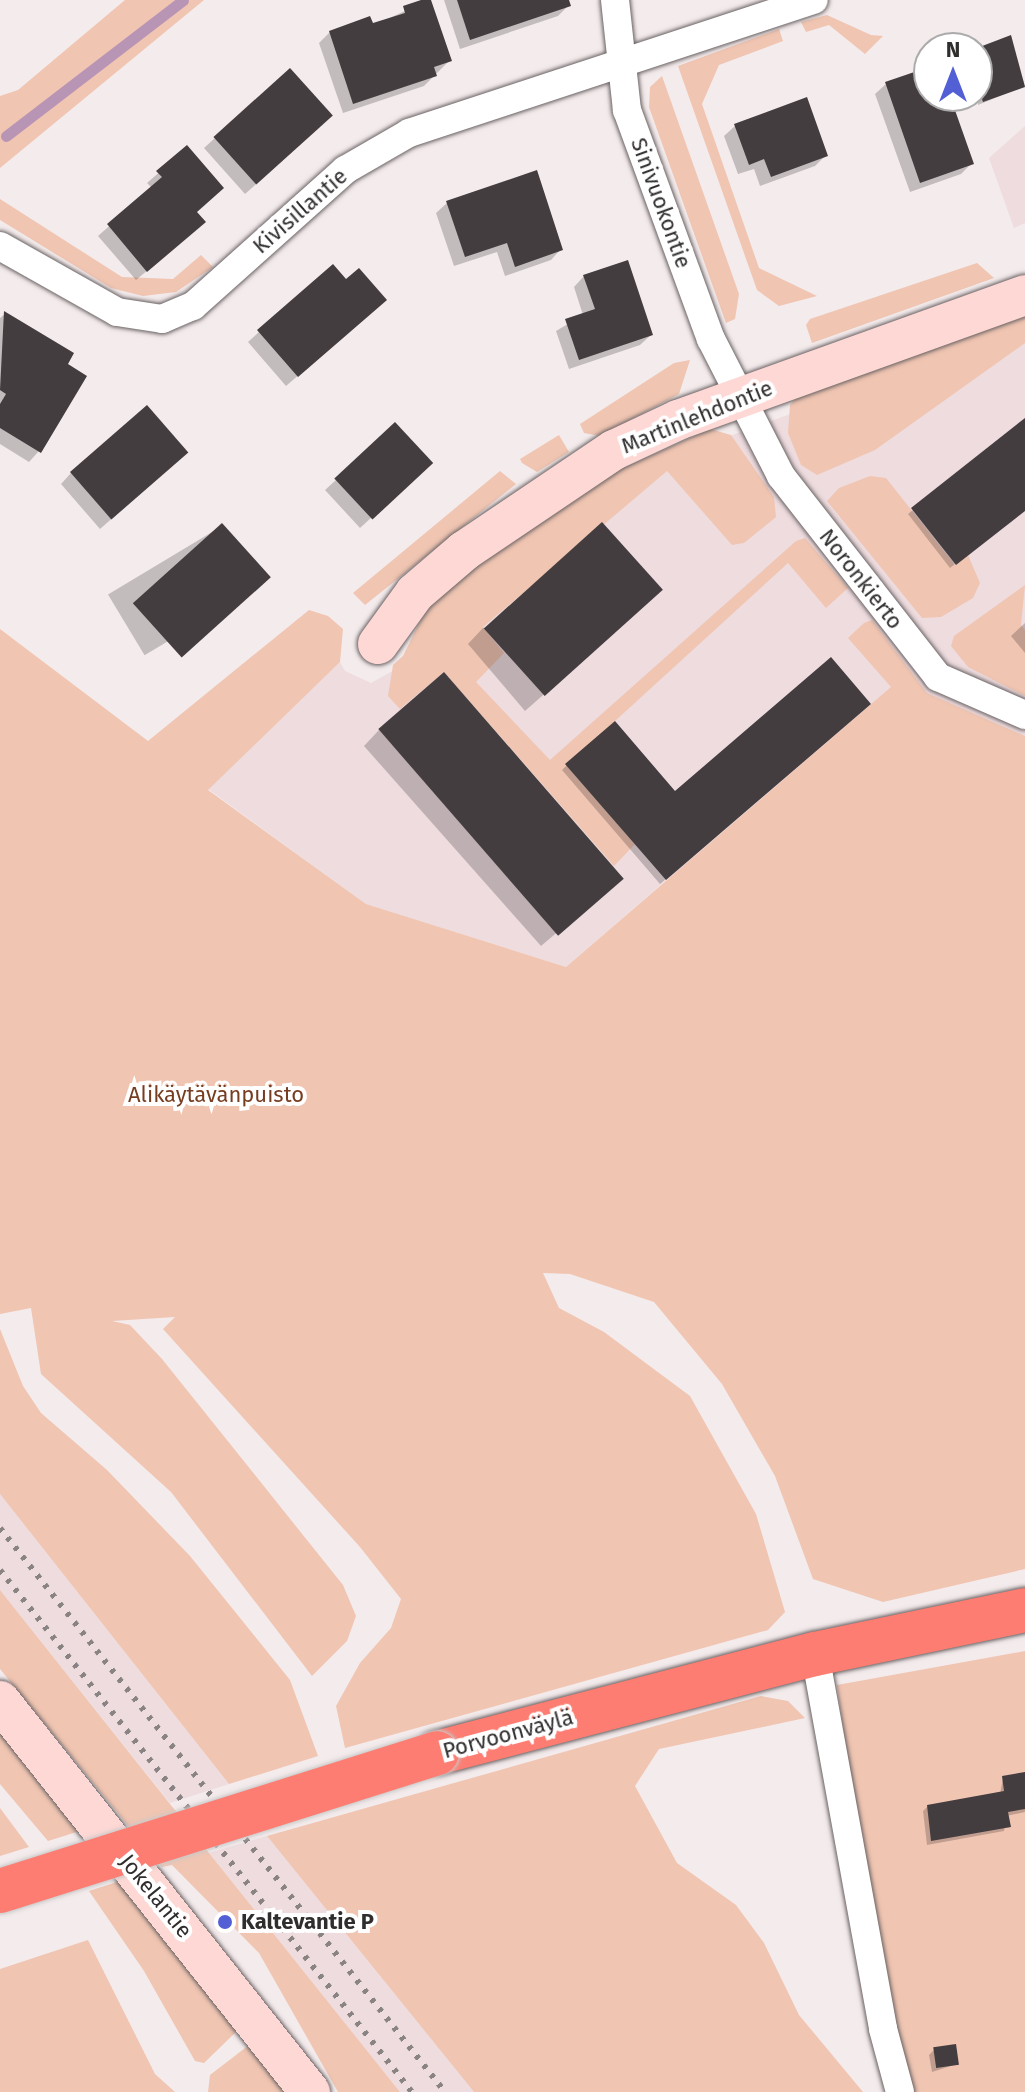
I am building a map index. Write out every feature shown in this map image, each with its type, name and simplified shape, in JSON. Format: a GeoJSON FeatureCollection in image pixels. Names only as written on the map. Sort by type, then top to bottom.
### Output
{"type":"FeatureCollection","features":[{"type":"Feature","properties":{"kind":"highway","name":"Porvoonväylä"},"geometry":{"type":"LineString","coordinates":[[0,1891],[437,1753],[815,1654],[1025,1610]]}},
{"type":"Feature","properties":{"kind":"street","name":"Sinivuokontie"},"geometry":{"type":"LineString","coordinates":[[615,0],[627,110],[696,299],[742,396]]}},
{"type":"Feature","properties":{"kind":"street","name":"Kivisillantie"},"geometry":{"type":"LineString","coordinates":[[0,246],[117,312],[162,319],[193,306],[345,170],[424,127],[620,66],[814,0]]}},
{"type":"Feature","properties":{"kind":"street","name":"Martinlehdontie"},"geometry":{"type":"LineString","coordinates":[[378,644],[415,593],[521,509],[614,450],[742,396],[1025,295]]}},
{"type":"Feature","properties":{"kind":"street","name":"Noronkierto"},"geometry":{"type":"LineString","coordinates":[[742,396],[781,476],[938,677],[1025,715]]}},
{"type":"Feature","properties":{"kind":"street"},"geometry":{"type":"LineString","coordinates":[[815,1654],[883,2029],[900,2092]]}},
{"type":"Feature","properties":{"kind":"street","name":"Jokelantie"},"geometry":{"type":"LineString","coordinates":[[0,1701],[310,2092]]}},
{"type":"Feature","properties":{"kind":"shaded area"},"geometry":{"type":"Polygon","coordinates":[[[1025,126],[1025,223],[1014,228],[989,158],[1025,126]]]}},
{"type":"Feature","properties":{"kind":"shaded area"},"geometry":{"type":"Polygon","coordinates":[[[1025,330],[1025,736],[927,694],[665,881],[566,967],[366,904],[208,789],[340,662],[345,671],[371,683],[416,658],[685,452],[1025,330]]]}},
{"type":"Feature","properties":{"kind":"shaded area"},"geometry":{"type":"Polygon","coordinates":[[[0,1494],[229,1784],[170,1803],[0,1590],[0,1494]]]}},
{"type":"Feature","properties":{"kind":"shaded area"},"geometry":{"type":"Polygon","coordinates":[[[267,1836],[474,2092],[400,2092],[209,1853],[267,1836]]]}},
{"type":"Feature","properties":{"kind":"green space"},"geometry":{"type":"Polygon","coordinates":[[[125,0],[204,0],[0,168],[0,96],[18,90],[125,0]]]}},
{"type":"Feature","properties":{"kind":"green space"},"geometry":{"type":"Polygon","coordinates":[[[827,15],[871,35],[883,36],[865,54],[829,25],[806,32],[801,22],[827,15]]]}},
{"type":"Feature","properties":{"kind":"green space"},"geometry":{"type":"Polygon","coordinates":[[[779,29],[783,41],[719,65],[702,104],[759,268],[817,296],[779,306],[757,290],[678,66],[779,29]]]}},
{"type":"Feature","properties":{"kind":"green space"},"geometry":{"type":"Polygon","coordinates":[[[662,76],[739,294],[735,319],[726,323],[649,107],[650,87],[662,76]]]}},
{"type":"Feature","properties":{"kind":"green space"},"geometry":{"type":"Polygon","coordinates":[[[0,199],[122,277],[173,279],[201,255],[213,267],[176,292],[143,296],[111,288],[0,220],[0,199]]]}},
{"type":"Feature","properties":{"kind":"green space"},"geometry":{"type":"Polygon","coordinates":[[[977,263],[994,278],[812,343],[806,325],[810,319],[977,263]]]}},
{"type":"Feature","properties":{"kind":"green space"},"geometry":{"type":"Polygon","coordinates":[[[1025,315],[1025,343],[875,450],[817,475],[801,465],[788,433],[790,405],[798,396],[1025,315]]]}},
{"type":"Feature","properties":{"kind":"green space"},"geometry":{"type":"Polygon","coordinates":[[[690,360],[679,394],[600,436],[584,433],[580,424],[674,363],[690,360]]]}},
{"type":"Feature","properties":{"kind":"green space"},"geometry":{"type":"Polygon","coordinates":[[[710,429],[731,435],[774,497],[776,517],[744,543],[732,545],[667,471],[483,627],[504,653],[476,682],[550,760],[796,541],[805,538],[848,588],[826,608],[788,563],[615,721],[577,777],[635,844],[614,866],[444,672],[400,709],[388,696],[393,665],[403,656],[431,599],[485,556],[601,478],[710,429]]]}},
{"type":"Feature","properties":{"kind":"green space"},"geometry":{"type":"Polygon","coordinates":[[[559,435],[569,452],[537,472],[522,463],[520,459],[559,435]]]}},
{"type":"Feature","properties":{"kind":"green space"},"geometry":{"type":"Polygon","coordinates":[[[500,471],[516,484],[365,605],[353,593],[500,471]]]}},
{"type":"Feature","properties":{"kind":"green space"},"geometry":{"type":"Polygon","coordinates":[[[870,476],[886,478],[955,565],[968,555],[980,583],[973,598],[941,617],[922,618],[827,501],[839,488],[870,476]]]}},
{"type":"Feature","properties":{"kind":"green space"},"geometry":{"type":"Polygon","coordinates":[[[1025,585],[1021,625],[1025,630],[1025,696],[968,667],[951,646],[954,636],[1025,585]]]}},
{"type":"Feature","properties":{"kind":"green space","name":"Alikäytävänpuisto"},"geometry":{"type":"Polygon","coordinates":[[[309,610],[328,616],[343,629],[340,662],[208,790],[366,904],[566,967],[891,687],[848,638],[864,623],[872,620],[927,693],[1025,736],[1025,1569],[883,1602],[813,1579],[775,1476],[722,1384],[654,1302],[570,1274],[543,1273],[559,1308],[604,1332],[690,1396],[756,1514],[785,1612],[768,1630],[345,1748],[336,1706],[360,1663],[391,1628],[401,1599],[360,1547],[163,1329],[175,1317],[112,1321],[130,1325],[162,1359],[343,1585],[356,1616],[347,1641],[312,1676],[171,1492],[41,1374],[31,1308],[0,1314],[0,629],[148,741],[309,610]]]}},
{"type":"Feature","properties":{"kind":"green space"},"geometry":{"type":"Polygon","coordinates":[[[0,1329],[23,1386],[41,1413],[107,1470],[190,1556],[290,1680],[318,1756],[229,1784],[0,1494],[0,1329]]]}},
{"type":"Feature","properties":{"kind":"green space"},"geometry":{"type":"Polygon","coordinates":[[[0,1590],[400,2092],[338,2092],[259,1953],[172,1865],[162,1867],[0,1669],[0,1590]]]}},
{"type":"Feature","properties":{"kind":"green space"},"geometry":{"type":"Polygon","coordinates":[[[1025,1651],[1025,2092],[900,2092],[883,2029],[837,1685],[1025,1651]]]}},
{"type":"Feature","properties":{"kind":"green space"},"geometry":{"type":"Polygon","coordinates":[[[761,1696],[788,1701],[805,1718],[659,1749],[635,1786],[677,1863],[736,1905],[764,1943],[799,2015],[863,2092],[474,2092],[267,1836],[761,1696]]]}},
{"type":"Feature","properties":{"kind":"green space"},"geometry":{"type":"Polygon","coordinates":[[[0,1727],[83,1830],[48,1841],[0,1784],[0,1727]]]}},
{"type":"Feature","properties":{"kind":"green space"},"geometry":{"type":"Polygon","coordinates":[[[0,1808],[29,1847],[0,1856],[0,1808]]]}},
{"type":"Feature","properties":{"kind":"green space"},"geometry":{"type":"Polygon","coordinates":[[[123,1880],[238,2030],[204,2063],[195,2061],[144,1971],[89,1891],[123,1880]]]}},
{"type":"Feature","properties":{"kind":"green space"},"geometry":{"type":"Polygon","coordinates":[[[88,1940],[155,2074],[175,2092],[0,2092],[0,1969],[88,1940]]]}},
{"type":"Feature","properties":{"kind":"green space"},"geometry":{"type":"Polygon","coordinates":[[[249,2045],[284,2092],[208,2092],[210,2075],[249,2045]]]}},
{"type":"Feature","properties":{"kind":"building"},"geometry":{"type":"Polygon","coordinates":[[[431,0],[452,61],[434,67],[437,76],[353,104],[329,31],[370,16],[373,23],[405,13],[403,6],[431,0]]]}},
{"type":"Feature","properties":{"kind":"building"},"geometry":{"type":"Polygon","coordinates":[[[457,0],[569,0],[571,6],[470,40],[457,0]]]}},
{"type":"Feature","properties":{"kind":"building"},"geometry":{"type":"Polygon","coordinates":[[[1011,35],[1025,87],[993,98],[993,42],[1011,35]]]}},
{"type":"Feature","properties":{"kind":"building"},"geometry":{"type":"Polygon","coordinates":[[[290,68],[333,116],[256,184],[213,137],[290,68]]]}},
{"type":"Feature","properties":{"kind":"building"},"geometry":{"type":"Polygon","coordinates":[[[913,72],[913,112],[956,112],[974,164],[920,183],[885,82],[913,72]]]}},
{"type":"Feature","properties":{"kind":"building"},"geometry":{"type":"Polygon","coordinates":[[[807,97],[828,156],[771,177],[764,159],[749,165],[734,124],[807,97]]]}},
{"type":"Feature","properties":{"kind":"building"},"geometry":{"type":"Polygon","coordinates":[[[187,145],[224,188],[197,212],[206,222],[147,272],[107,224],[162,177],[156,171],[187,145]]]}},
{"type":"Feature","properties":{"kind":"building"},"geometry":{"type":"Polygon","coordinates":[[[537,170],[563,250],[515,267],[507,243],[465,257],[446,201],[537,170]]]}},
{"type":"Feature","properties":{"kind":"building"},"geometry":{"type":"Polygon","coordinates":[[[628,260],[653,335],[579,360],[565,319],[595,309],[583,275],[628,260]]]}},
{"type":"Feature","properties":{"kind":"building"},"geometry":{"type":"Polygon","coordinates":[[[333,264],[346,279],[359,268],[387,300],[298,377],[257,330],[333,264]]]}},
{"type":"Feature","properties":{"kind":"building"},"geometry":{"type":"Polygon","coordinates":[[[4,311],[74,353],[68,364],[87,376],[41,453],[0,428],[0,404],[6,394],[0,390],[4,311]]]}},
{"type":"Feature","properties":{"kind":"building"},"geometry":{"type":"Polygon","coordinates":[[[147,405],[188,453],[111,519],[70,472],[147,405]]]}},
{"type":"Feature","properties":{"kind":"building"},"geometry":{"type":"Polygon","coordinates":[[[1025,418],[1025,511],[956,565],[911,508],[1025,418]]]}},
{"type":"Feature","properties":{"kind":"building"},"geometry":{"type":"Polygon","coordinates":[[[395,422],[433,463],[372,520],[334,479],[395,422]]]}},
{"type":"Feature","properties":{"kind":"building"},"geometry":{"type":"Polygon","coordinates":[[[602,522],[663,590],[545,696],[484,628],[602,522]]]}},
{"type":"Feature","properties":{"kind":"building"},"geometry":{"type":"Polygon","coordinates":[[[222,523],[271,577],[182,658],[133,603],[222,523]]]}},
{"type":"Feature","properties":{"kind":"building"},"geometry":{"type":"Polygon","coordinates":[[[831,657],[871,704],[666,880],[565,764],[615,721],[675,791],[831,657]]]}},
{"type":"Feature","properties":{"kind":"building"},"geometry":{"type":"Polygon","coordinates":[[[444,672],[624,879],[558,936],[378,729],[444,672]]]}},
{"type":"Feature","properties":{"kind":"building"},"geometry":{"type":"Polygon","coordinates":[[[1025,1772],[1025,1809],[1008,1812],[1011,1827],[931,1841],[927,1805],[1004,1791],[1002,1776],[1025,1772]]]}},
{"type":"Feature","properties":{"kind":"building"},"geometry":{"type":"Polygon","coordinates":[[[956,2044],[959,2065],[936,2068],[933,2047],[956,2044]]]}},
{"type":"Feature","properties":{"kind":"waterway"},"geometry":{"type":"LineString","coordinates":[[6,136],[183,0]]}},
{"type":"Feature","properties":{"kind":"railway"},"geometry":{"type":"LineString","coordinates":[[0,1528],[445,2092]]}},
{"type":"Feature","properties":{"kind":"railway"},"geometry":{"type":"LineString","coordinates":[[0,1570],[412,2092]]}},
{"type":"Feature","properties":{"kind":"place","name":"Kaltevantie P"},"geometry":{"type":"Point","coordinates":[225,1922]}}]}
